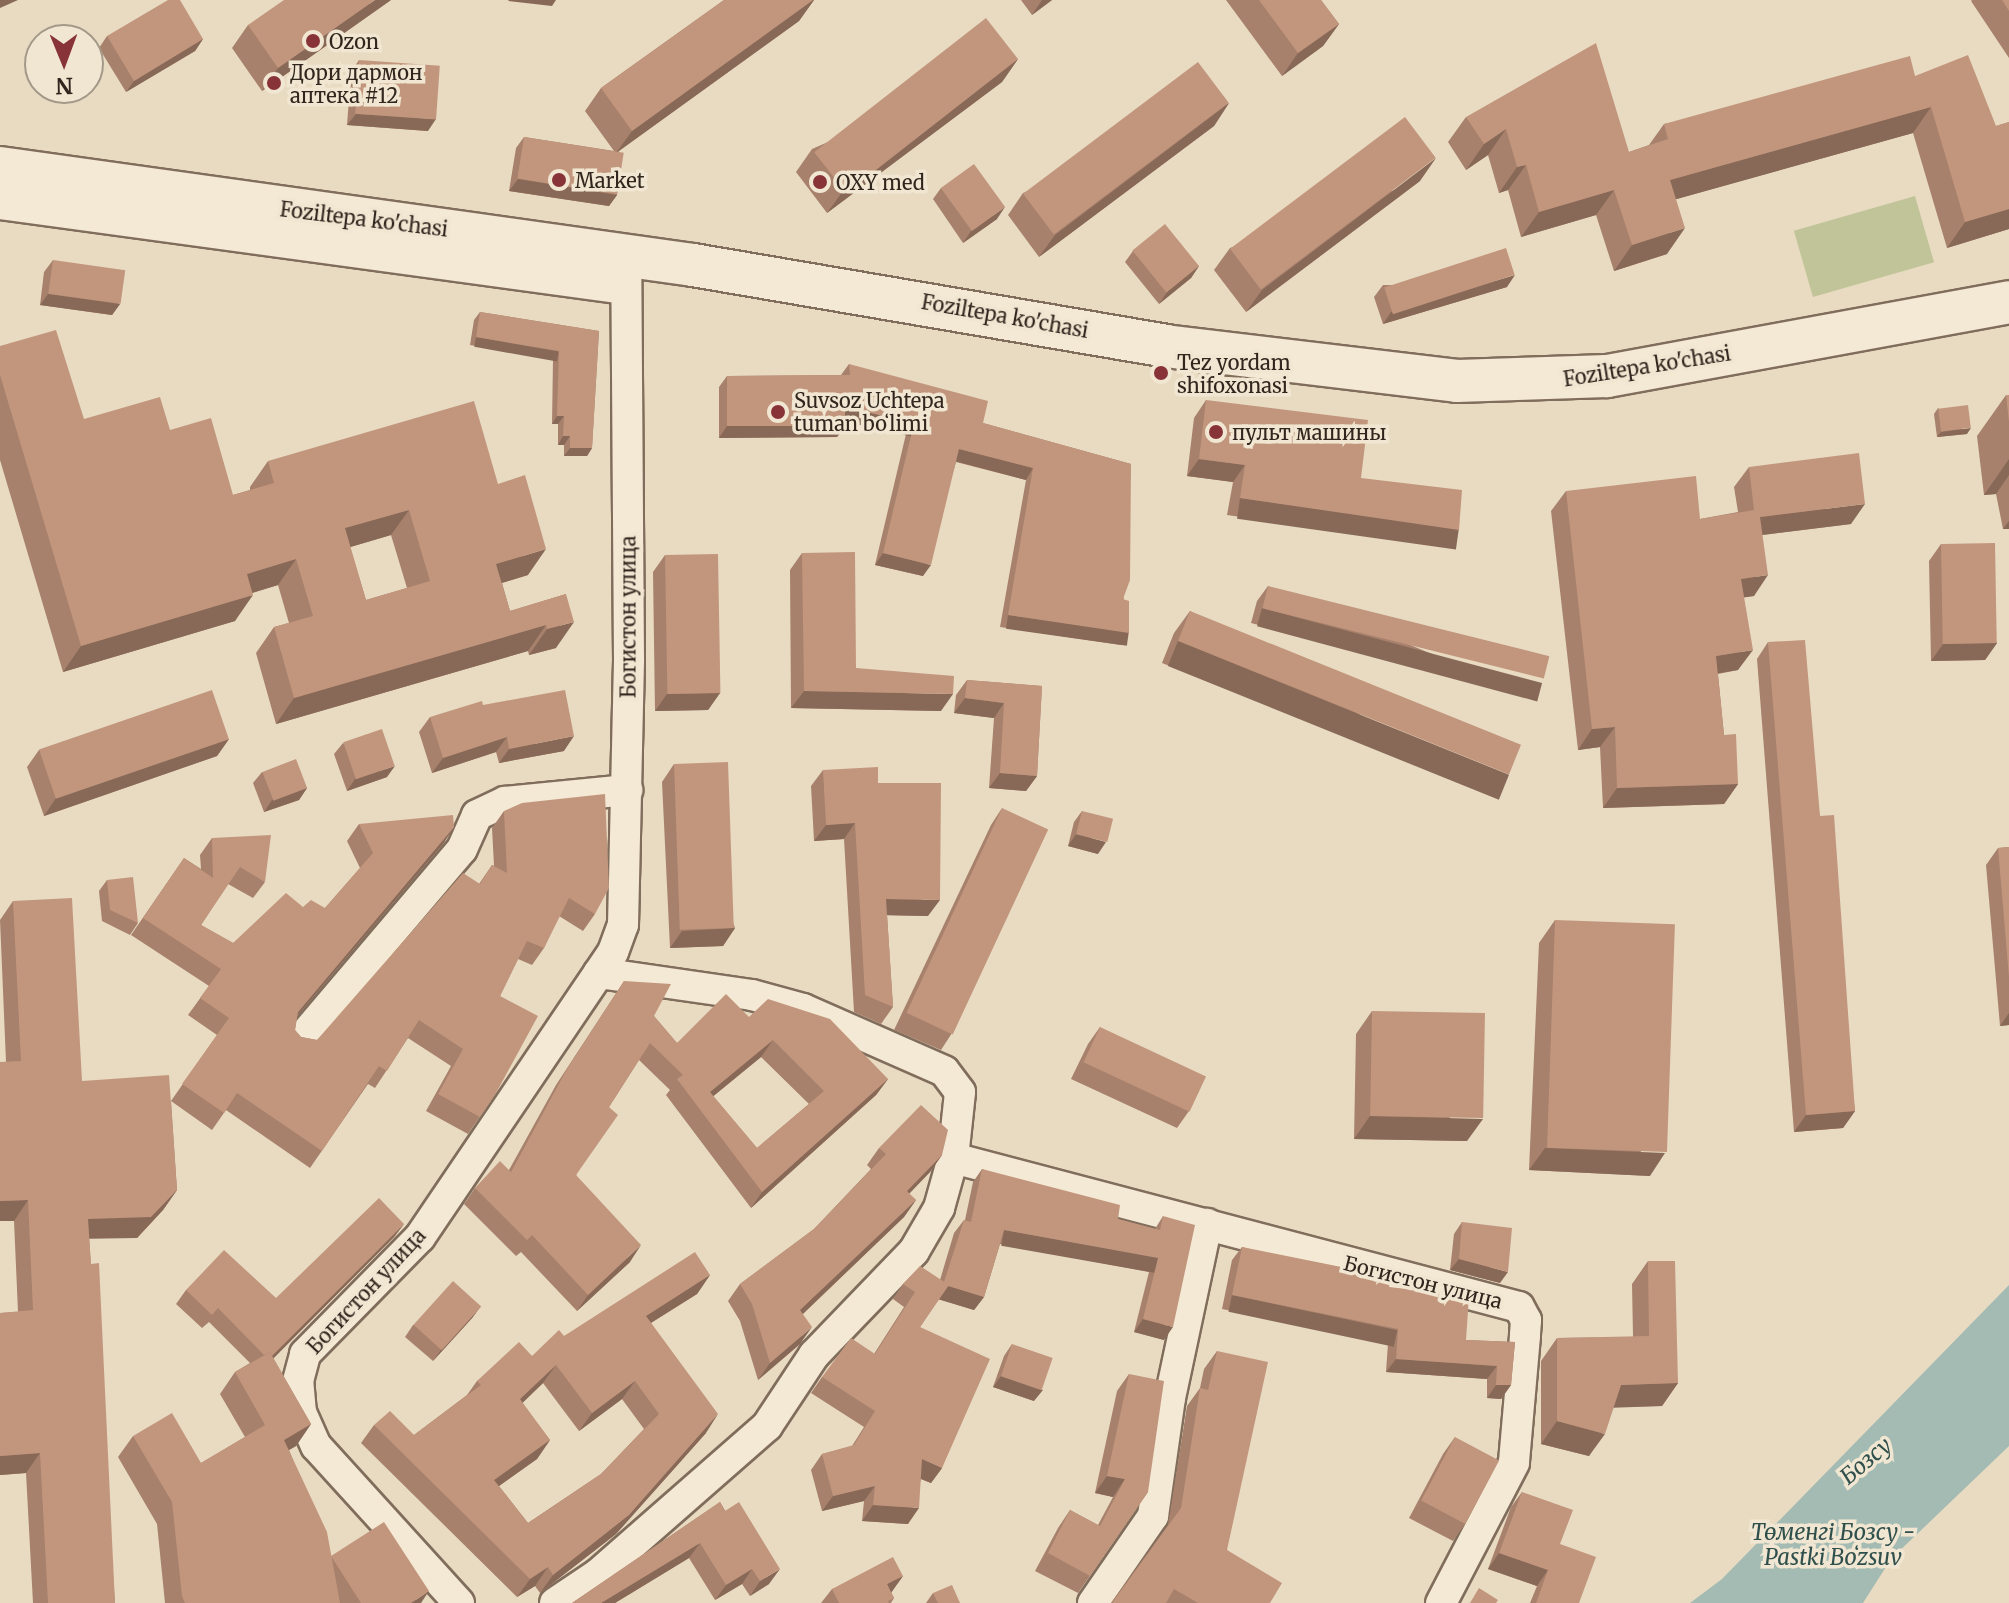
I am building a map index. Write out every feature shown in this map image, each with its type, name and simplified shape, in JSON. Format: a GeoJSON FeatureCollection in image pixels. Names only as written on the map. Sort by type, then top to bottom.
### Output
{"type":"FeatureCollection","features":[{"type":"Feature","properties":{"kind":"main road","name":"Foziltepa ko'chasi"},"geometry":{"type":"LineString","coordinates":[[0,168],[625,269],[893,324],[1161,373],[1456,407],[1549,406],[1676,392],[2009,330]]}},
{"type":"Feature","properties":{"kind":"main road","name":"Foziltepa ko'chasi"},"geometry":{"type":"LineString","coordinates":[[0,198],[969,308],[1165,346],[1471,382],[1607,376],[2009,302]]}},
{"type":"Feature","properties":{"kind":"street","name":"Богистон улица"},"geometry":{"type":"LineString","coordinates":[[459,1603],[316,1446],[301,1413],[298,1381],[305,1354],[420,1237],[599,973],[623,925],[627,790],[625,269]]}},
{"type":"Feature","properties":{"kind":"street"},"geometry":{"type":"LineString","coordinates":[[300,1040],[462,849],[477,815],[505,802],[627,790]]}},
{"type":"Feature","properties":{"kind":"street"},"geometry":{"type":"LineString","coordinates":[[555,1603],[598,1574],[767,1426],[814,1355],[928,1233],[953,1158],[960,1092],[944,1071],[790,1005],[752,995],[599,973]]}},
{"type":"Feature","properties":{"kind":"street","name":"Богистон улица"},"geometry":{"type":"LineString","coordinates":[[953,1158],[1519,1307],[1526,1320],[1514,1463],[1441,1603]]}},
{"type":"Feature","properties":{"kind":"street"},"geometry":{"type":"LineString","coordinates":[[1093,1603],[1153,1516],[1170,1398],[1207,1224]]}},
{"type":"Feature","properties":{"kind":"green space"},"geometry":{"type":"Polygon","coordinates":[[[1915,196],[1934,262],[1813,297],[1794,231],[1915,196]]]}},
{"type":"Feature","properties":{"kind":"water","name":"Төменгі Бозсу - Pastki Boʻzsuv"},"geometry":{"type":"Polygon","coordinates":[[[2009,1285],[2009,1446],[1891,1559],[1863,1603],[1690,1603],[1722,1579],[2009,1285]]]}},
{"type":"Feature","properties":{"kind":"building"},"geometry":{"type":"Polygon","coordinates":[[[168,0],[180,0],[203,39],[134,81],[107,36],[168,0]]]}},
{"type":"Feature","properties":{"kind":"building"},"geometry":{"type":"Polygon","coordinates":[[[284,0],[375,0],[278,68],[248,25],[284,0]]]}},
{"type":"Feature","properties":{"kind":"building"},"geometry":{"type":"Polygon","coordinates":[[[724,0],[813,0],[632,131],[601,88],[724,0]]]}},
{"type":"Feature","properties":{"kind":"building"},"geometry":{"type":"Polygon","coordinates":[[[1259,0],[1321,0],[1339,24],[1298,53],[1259,0]]]}},
{"type":"Feature","properties":{"kind":"building"},"geometry":{"type":"Polygon","coordinates":[[[986,18],[1018,59],[846,193],[814,152],[986,18]]]}},
{"type":"Feature","properties":{"kind":"building"},"geometry":{"type":"Polygon","coordinates":[[[1596,43],[1629,152],[1668,139],[1664,124],[1910,56],[1915,76],[1968,55],[1996,126],[2009,122],[2009,209],[1965,222],[1931,107],[1670,180],[1685,228],[1632,245],[1614,190],[1539,212],[1526,165],[1517,167],[1506,129],[1484,144],[1466,117],[1596,43]]]}},
{"type":"Feature","properties":{"kind":"building"},"geometry":{"type":"Polygon","coordinates":[[[359,60],[440,66],[436,120],[355,114],[359,60]]]}},
{"type":"Feature","properties":{"kind":"building"},"geometry":{"type":"Polygon","coordinates":[[[1198,62],[1229,103],[1054,235],[1023,194],[1198,62]]]}},
{"type":"Feature","properties":{"kind":"building"},"geometry":{"type":"Polygon","coordinates":[[[1405,117],[1436,158],[1261,290],[1230,249],[1405,117]]]}},
{"type":"Feature","properties":{"kind":"building"},"geometry":{"type":"Polygon","coordinates":[[[524,137],[624,153],[617,194],[517,178],[524,137]]]}},
{"type":"Feature","properties":{"kind":"building"},"geometry":{"type":"Polygon","coordinates":[[[974,164],[1005,207],[972,231],[941,188],[974,164]]]}},
{"type":"Feature","properties":{"kind":"building"},"geometry":{"type":"Polygon","coordinates":[[[1165,224],[1199,266],[1166,292],[1132,250],[1165,224]]]}},
{"type":"Feature","properties":{"kind":"building"},"geometry":{"type":"Polygon","coordinates":[[[1506,248],[1515,275],[1393,314],[1384,288],[1506,248]]]}},
{"type":"Feature","properties":{"kind":"building"},"geometry":{"type":"Polygon","coordinates":[[[53,260],[125,270],[121,304],[48,294],[53,260]]]}},
{"type":"Feature","properties":{"kind":"building"},"geometry":{"type":"Polygon","coordinates":[[[480,312],[599,331],[592,448],[570,448],[570,436],[563,436],[564,416],[557,416],[559,351],[476,337],[480,312]]]}},
{"type":"Feature","properties":{"kind":"building"},"geometry":{"type":"Polygon","coordinates":[[[56,330],[84,419],[160,397],[170,430],[211,418],[233,495],[274,483],[268,461],[474,401],[498,484],[525,475],[546,549],[496,564],[510,611],[566,594],[574,622],[547,629],[546,625],[294,698],[274,627],[313,616],[296,559],[247,574],[253,595],[81,646],[0,375],[0,346],[56,330]],[[409,510],[345,528],[366,600],[430,581],[409,510]]]}},
{"type":"Feature","properties":{"kind":"building"},"geometry":{"type":"Polygon","coordinates":[[[849,364],[988,401],[983,423],[1131,464],[1130,580],[1123,599],[1129,601],[1129,633],[1008,615],[1033,468],[959,449],[931,565],[883,553],[914,423],[845,407],[845,426],[727,426],[727,376],[850,375],[849,364]]]}},
{"type":"Feature","properties":{"kind":"building"},"geometry":{"type":"Polygon","coordinates":[[[2006,395],[2009,395],[2009,422],[2006,395]]]}},
{"type":"Feature","properties":{"kind":"building"},"geometry":{"type":"Polygon","coordinates":[[[1206,400],[1368,420],[1361,478],[1462,490],[1459,530],[1240,498],[1245,465],[1199,459],[1206,400]]]}},
{"type":"Feature","properties":{"kind":"building"},"geometry":{"type":"Polygon","coordinates":[[[1968,405],[1971,428],[1941,431],[1938,409],[1968,405]]]}},
{"type":"Feature","properties":{"kind":"building"},"geometry":{"type":"Polygon","coordinates":[[[1859,453],[1865,504],[1760,517],[1768,575],[1741,579],[1753,650],[1716,656],[1724,735],[1736,734],[1738,784],[1617,788],[1615,727],[1592,729],[1566,491],[1696,476],[1700,519],[1754,510],[1749,467],[1859,453]]]}},
{"type":"Feature","properties":{"kind":"building"},"geometry":{"type":"Polygon","coordinates":[[[1995,543],[1997,643],[1943,644],[1941,544],[1995,543]]]}},
{"type":"Feature","properties":{"kind":"building"},"geometry":{"type":"Polygon","coordinates":[[[855,552],[856,668],[954,676],[953,694],[804,691],[802,553],[855,552]]]}},
{"type":"Feature","properties":{"kind":"building"},"geometry":{"type":"Polygon","coordinates":[[[718,554],[720,693],[667,694],[665,555],[718,554]]]}},
{"type":"Feature","properties":{"kind":"building"},"geometry":{"type":"Polygon","coordinates":[[[1268,586],[1549,656],[1544,678],[1262,608],[1268,586]]]}},
{"type":"Feature","properties":{"kind":"building"},"geometry":{"type":"Polygon","coordinates":[[[1190,611],[1521,745],[1509,774],[1178,641],[1190,611]]]}},
{"type":"Feature","properties":{"kind":"building"},"geometry":{"type":"Polygon","coordinates":[[[1805,640],[1820,816],[1834,815],[1855,1111],[1806,1115],[1768,642],[1805,640]]]}},
{"type":"Feature","properties":{"kind":"building"},"geometry":{"type":"Polygon","coordinates":[[[967,680],[1042,686],[1037,776],[1000,773],[1004,703],[965,698],[967,680]]]}},
{"type":"Feature","properties":{"kind":"building"},"geometry":{"type":"Polygon","coordinates":[[[212,690],[229,739],[56,799],[39,750],[212,690]]]}},
{"type":"Feature","properties":{"kind":"building"},"geometry":{"type":"Polygon","coordinates":[[[565,690],[574,736],[509,749],[507,737],[443,758],[430,717],[482,701],[483,705],[565,690]]]}},
{"type":"Feature","properties":{"kind":"building"},"geometry":{"type":"Polygon","coordinates":[[[382,729],[395,766],[356,779],[343,742],[382,729]]]}},
{"type":"Feature","properties":{"kind":"building"},"geometry":{"type":"Polygon","coordinates":[[[296,759],[307,788],[274,801],[262,772],[296,759]]]}},
{"type":"Feature","properties":{"kind":"building"},"geometry":{"type":"Polygon","coordinates":[[[728,762],[734,928],[680,930],[674,764],[728,762]]]}},
{"type":"Feature","properties":{"kind":"building"},"geometry":{"type":"Polygon","coordinates":[[[878,767],[878,783],[941,783],[940,900],[886,899],[893,1007],[865,995],[855,823],[826,825],[823,770],[878,767]]]}},
{"type":"Feature","properties":{"kind":"building"},"geometry":{"type":"Polygon","coordinates":[[[605,794],[609,888],[595,914],[569,898],[544,948],[527,941],[500,996],[538,1016],[480,1117],[438,1094],[463,1049],[419,1020],[387,1071],[379,1066],[322,1151],[237,1093],[224,1113],[182,1084],[229,1018],[200,998],[221,969],[143,918],[184,858],[213,878],[212,838],[271,835],[265,882],[240,867],[201,925],[233,943],[286,893],[303,907],[311,900],[325,908],[373,853],[359,824],[453,815],[454,827],[298,1012],[295,1030],[301,1037],[317,1040],[463,873],[480,884],[492,865],[507,873],[504,811],[522,803],[605,794]]]}},
{"type":"Feature","properties":{"kind":"building"},"geometry":{"type":"Polygon","coordinates":[[[1002,808],[1048,830],[953,1034],[906,1013],[1002,808]]]}},
{"type":"Feature","properties":{"kind":"building"},"geometry":{"type":"Polygon","coordinates":[[[1082,811],[1113,819],[1107,842],[1076,834],[1082,811]]]}},
{"type":"Feature","properties":{"kind":"building"},"geometry":{"type":"Polygon","coordinates":[[[2009,847],[2009,977],[1998,848],[2009,847]]]}},
{"type":"Feature","properties":{"kind":"building"},"geometry":{"type":"Polygon","coordinates":[[[133,877],[138,923],[110,910],[107,880],[133,877]]]}},
{"type":"Feature","properties":{"kind":"building"},"geometry":{"type":"Polygon","coordinates":[[[72,898],[82,1081],[169,1075],[177,1190],[151,1217],[88,1219],[91,1264],[99,1263],[115,1603],[48,1603],[40,1453],[0,1456],[0,1313],[33,1310],[28,1200],[0,1201],[0,1062],[21,1061],[13,901],[72,898]]]}},
{"type":"Feature","properties":{"kind":"building"},"geometry":{"type":"Polygon","coordinates":[[[1555,920],[1675,924],[1667,1152],[1547,1148],[1555,920]]]}},
{"type":"Feature","properties":{"kind":"building"},"geometry":{"type":"Polygon","coordinates":[[[624,981],[671,984],[654,1016],[677,1043],[726,994],[749,1017],[768,999],[830,1019],[888,1079],[762,1192],[677,1079],[683,1075],[650,1043],[609,1107],[618,1115],[576,1175],[641,1245],[588,1295],[532,1235],[527,1240],[475,1188],[500,1161],[511,1172],[567,1069],[624,981]],[[773,1040],[710,1092],[757,1148],[824,1091],[773,1040]]]}},
{"type":"Feature","properties":{"kind":"building"},"geometry":{"type":"Polygon","coordinates":[[[1372,1011],[1485,1013],[1483,1118],[1370,1116],[1372,1011]]]}},
{"type":"Feature","properties":{"kind":"building"},"geometry":{"type":"Polygon","coordinates":[[[1100,1027],[1206,1076],[1190,1112],[1084,1062],[1100,1027]]]}},
{"type":"Feature","properties":{"kind":"building"},"geometry":{"type":"Polygon","coordinates":[[[921,1105],[948,1130],[942,1155],[907,1191],[916,1200],[800,1310],[812,1327],[770,1363],[752,1304],[740,1284],[814,1229],[886,1154],[879,1148],[921,1105]]]}},
{"type":"Feature","properties":{"kind":"building"},"geometry":{"type":"Polygon","coordinates":[[[982,1169],[1120,1205],[1118,1219],[1160,1230],[1163,1216],[1195,1225],[1173,1327],[1143,1319],[1158,1258],[1004,1230],[984,1297],[948,1286],[944,1282],[964,1220],[971,1222],[982,1169]]]}},
{"type":"Feature","properties":{"kind":"building"},"geometry":{"type":"Polygon","coordinates":[[[379,1198],[404,1224],[272,1356],[270,1352],[264,1355],[218,1308],[212,1315],[186,1290],[224,1250],[276,1298],[379,1198]]]}},
{"type":"Feature","properties":{"kind":"building"},"geometry":{"type":"Polygon","coordinates":[[[1462,1222],[1512,1228],[1508,1272],[1459,1259],[1462,1222]]]}},
{"type":"Feature","properties":{"kind":"building"},"geometry":{"type":"Polygon","coordinates":[[[1242,1247],[1391,1277],[1389,1287],[1469,1296],[1466,1340],[1515,1342],[1511,1385],[1496,1385],[1497,1366],[1396,1359],[1398,1329],[1232,1295],[1242,1247]]]}},
{"type":"Feature","properties":{"kind":"building"},"geometry":{"type":"Polygon","coordinates":[[[695,1252],[710,1275],[646,1316],[718,1414],[629,1515],[553,1575],[548,1567],[530,1579],[374,1425],[390,1411],[414,1435],[481,1385],[477,1381],[519,1342],[532,1356],[559,1330],[564,1336],[695,1252]],[[556,1365],[520,1399],[550,1440],[494,1480],[528,1523],[601,1474],[659,1414],[635,1381],[592,1413],[556,1365]]]}},
{"type":"Feature","properties":{"kind":"building"},"geometry":{"type":"Polygon","coordinates":[[[1648,1261],[1675,1261],[1678,1383],[1621,1385],[1605,1434],[1557,1421],[1557,1338],[1649,1336],[1648,1261]]]}},
{"type":"Feature","properties":{"kind":"building"},"geometry":{"type":"Polygon","coordinates":[[[920,1266],[949,1285],[920,1327],[990,1359],[942,1468],[922,1459],[919,1508],[873,1505],[875,1486],[833,1496],[822,1454],[854,1445],[875,1411],[822,1377],[851,1338],[875,1354],[915,1292],[903,1284],[920,1266]]]}},
{"type":"Feature","properties":{"kind":"building"},"geometry":{"type":"Polygon","coordinates":[[[453,1281],[481,1306],[442,1350],[414,1325],[453,1281]]]}},
{"type":"Feature","properties":{"kind":"building"},"geometry":{"type":"Polygon","coordinates":[[[1012,1344],[1053,1358],[1042,1390],[1001,1376],[1012,1344]]]}},
{"type":"Feature","properties":{"kind":"building"},"geometry":{"type":"Polygon","coordinates":[[[1217,1351],[1268,1362],[1227,1550],[1282,1583],[1270,1603],[1198,1603],[1174,1589],[1166,1603],[1112,1603],[1181,1508],[1200,1388],[1208,1390],[1217,1351]]]}},
{"type":"Feature","properties":{"kind":"building"},"geometry":{"type":"Polygon","coordinates":[[[270,1352],[311,1424],[284,1440],[327,1532],[340,1603],[185,1603],[172,1502],[133,1436],[172,1413],[201,1463],[265,1425],[235,1372],[270,1352]]]}},
{"type":"Feature","properties":{"kind":"building"},"geometry":{"type":"Polygon","coordinates":[[[1129,1374],[1164,1381],[1148,1492],[1090,1576],[1048,1553],[1070,1510],[1100,1526],[1125,1479],[1107,1476],[1129,1374]]]}},
{"type":"Feature","properties":{"kind":"building"},"geometry":{"type":"Polygon","coordinates":[[[1455,1437],[1499,1460],[1465,1524],[1421,1501],[1455,1437]]]}},
{"type":"Feature","properties":{"kind":"building"},"geometry":{"type":"Polygon","coordinates":[[[1522,1492],[1573,1510],[1560,1544],[1596,1557],[1579,1603],[1536,1603],[1548,1570],[1499,1553],[1522,1492]]]}},
{"type":"Feature","properties":{"kind":"building"},"geometry":{"type":"Polygon","coordinates":[[[720,1502],[725,1511],[739,1502],[780,1569],[760,1581],[752,1569],[726,1585],[700,1543],[601,1603],[572,1603],[720,1502]]]}},
{"type":"Feature","properties":{"kind":"building"},"geometry":{"type":"Polygon","coordinates":[[[384,1522],[429,1591],[411,1603],[361,1603],[331,1556],[384,1522]]]}},
{"type":"Feature","properties":{"kind":"building"},"geometry":{"type":"Polygon","coordinates":[[[893,1557],[903,1576],[887,1584],[894,1598],[889,1603],[839,1603],[832,1589],[893,1557]]]}},
{"type":"Feature","properties":{"kind":"building"},"geometry":{"type":"Polygon","coordinates":[[[952,1585],[960,1603],[938,1603],[933,1593],[952,1585]]]}},
{"type":"Feature","properties":{"kind":"building"},"geometry":{"type":"Polygon","coordinates":[[[1479,1588],[1498,1600],[1496,1603],[1470,1603],[1479,1588]]]}},
{"type":"Feature","properties":{"kind":"place","name":"Ozon"},"geometry":{"type":"Point","coordinates":[313,41]}},
{"type":"Feature","properties":{"kind":"place","name":"Дори дармон аптека #12"},"geometry":{"type":"Point","coordinates":[274,83]}},
{"type":"Feature","properties":{"kind":"place","name":"Market"},"geometry":{"type":"Point","coordinates":[559,180]}},
{"type":"Feature","properties":{"kind":"place","name":"OXY med"},"geometry":{"type":"Point","coordinates":[820,182]}},
{"type":"Feature","properties":{"kind":"place","name":"Tez yordam shifoxonasi"},"geometry":{"type":"Point","coordinates":[1161,373]}},
{"type":"Feature","properties":{"kind":"place","name":"Suvsoz Uchtepa tuman boʻlimi"},"geometry":{"type":"Point","coordinates":[778,412]}},
{"type":"Feature","properties":{"kind":"place","name":"пульт машины"},"geometry":{"type":"Point","coordinates":[1216,432]}},
{"type":"Feature","properties":{"kind":"water label","name":"Бозсу"},"geometry":{"type":"Point","coordinates":[1866,1461]}}]}
